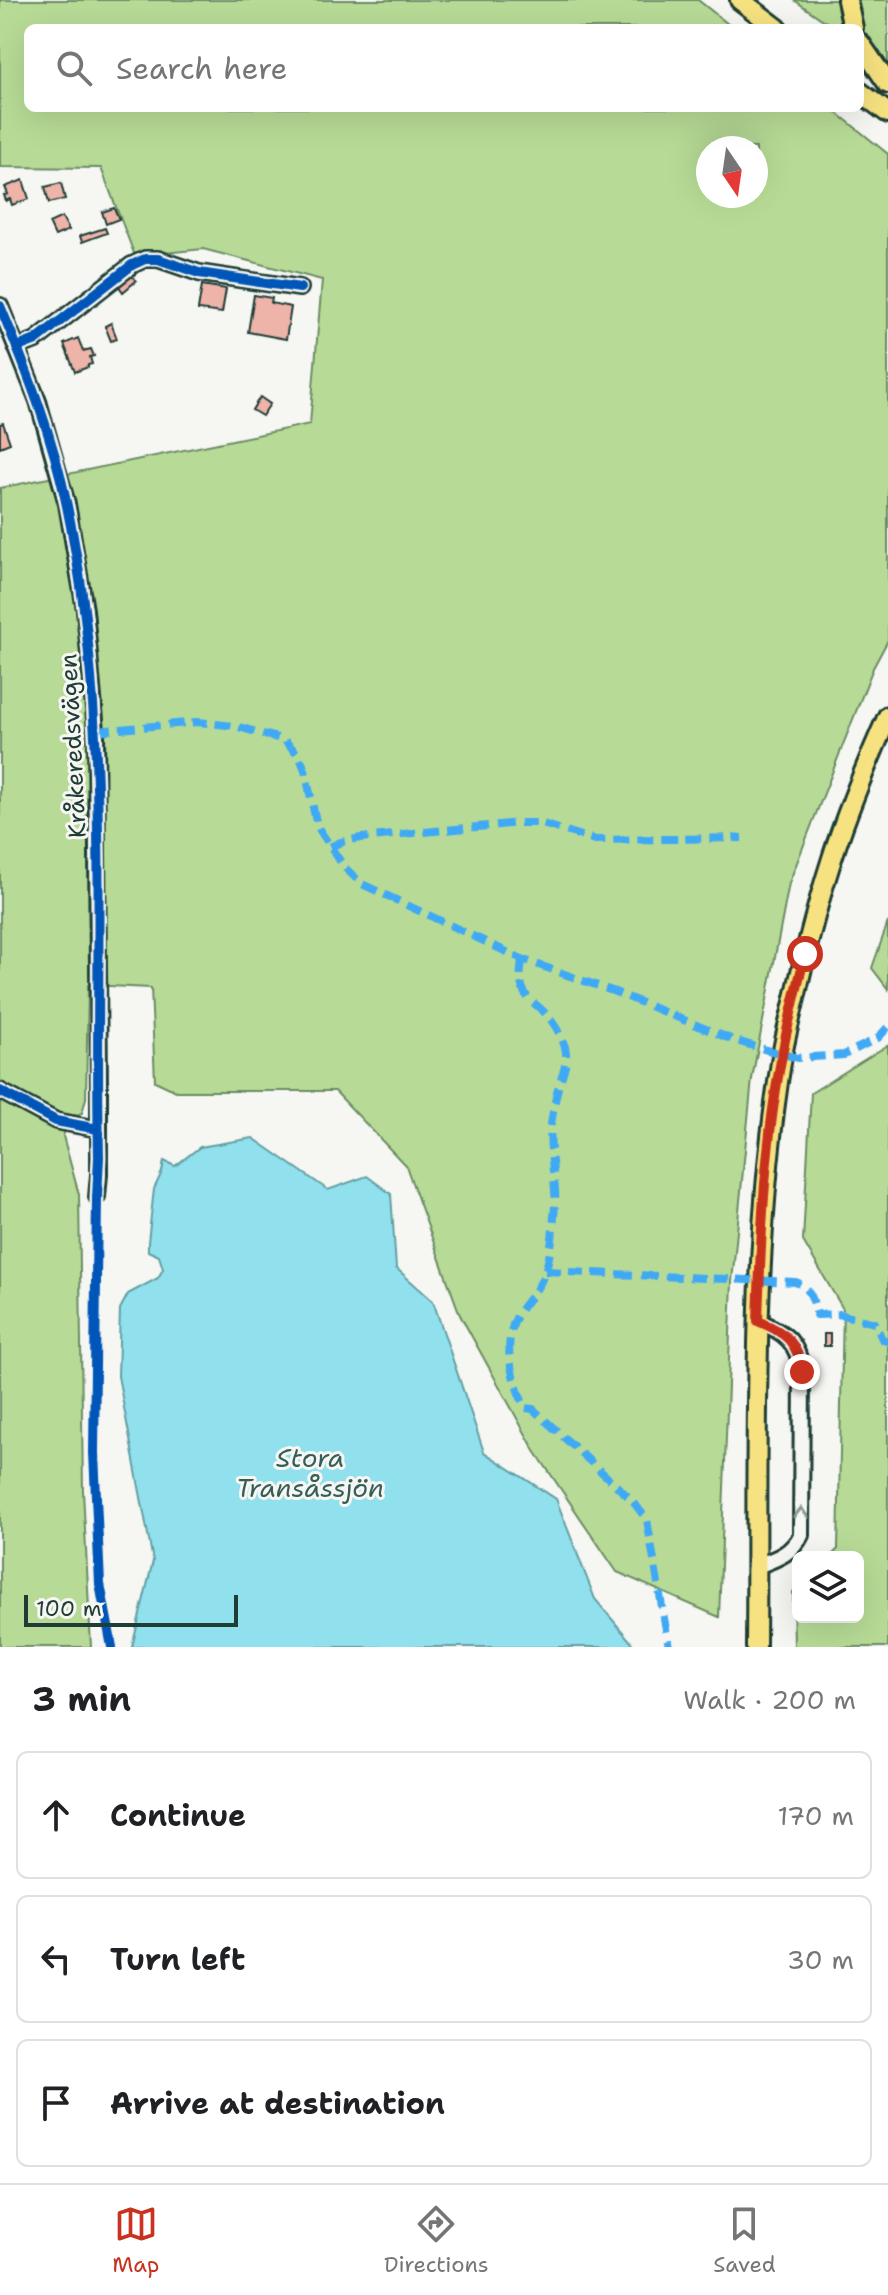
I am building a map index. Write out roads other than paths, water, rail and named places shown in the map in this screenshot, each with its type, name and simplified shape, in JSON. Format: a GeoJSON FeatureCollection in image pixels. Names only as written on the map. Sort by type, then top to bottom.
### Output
{"type":"FeatureCollection","features":[{"type":"Feature","properties":{"kind":"main road"},"geometry":{"type":"LineString","coordinates":[[740,0],[772,24]]}},
{"type":"Feature","properties":{"kind":"main road"},"geometry":{"type":"LineString","coordinates":[[847,0],[852,24]]}},
{"type":"Feature","properties":{"kind":"main road"},"geometry":{"type":"LineString","coordinates":[[864,49],[888,84]]}},
{"type":"Feature","properties":{"kind":"main road"},"geometry":{"type":"LineString","coordinates":[[864,95],[888,113]]}},
{"type":"Feature","properties":{"kind":"main road"},"geometry":{"type":"LineString","coordinates":[[756,1647],[758,1321],[762,1224],[782,1053],[829,868],[865,768],[888,716]]}},
{"type":"Feature","properties":{"kind":"street"},"geometry":{"type":"LineString","coordinates":[[18,347],[36,340],[132,265],[145,259],[174,263],[199,273],[300,288]]}},
{"type":"Feature","properties":{"kind":"street","name":"Kråkeredsvägen"},"geometry":{"type":"LineString","coordinates":[[0,306],[38,401],[67,504],[85,610],[96,731],[97,1197]]}},
{"type":"Feature","properties":{"kind":"street"},"geometry":{"type":"LineString","coordinates":[[0,1091],[56,1121],[98,1129]]}},
{"type":"Feature","properties":{"kind":"street"},"geometry":{"type":"LineString","coordinates":[[757,1566],[788,1553],[801,1535],[802,1372],[800,1356],[794,1345],[774,1328],[758,1321]]}},
{"type":"Feature","properties":{"kind":"water","name":"Stora Transåssjön"},"geometry":{"type":"Polygon","coordinates":[[[253,1138],[328,1190],[367,1176],[391,1194],[396,1268],[433,1301],[484,1452],[556,1499],[595,1599],[632,1643],[631,1647],[132,1647],[153,1561],[118,1376],[120,1309],[128,1294],[158,1278],[163,1269],[159,1256],[148,1251],[148,1242],[154,1189],[164,1161],[175,1166],[200,1147],[253,1138]]]}}]}
